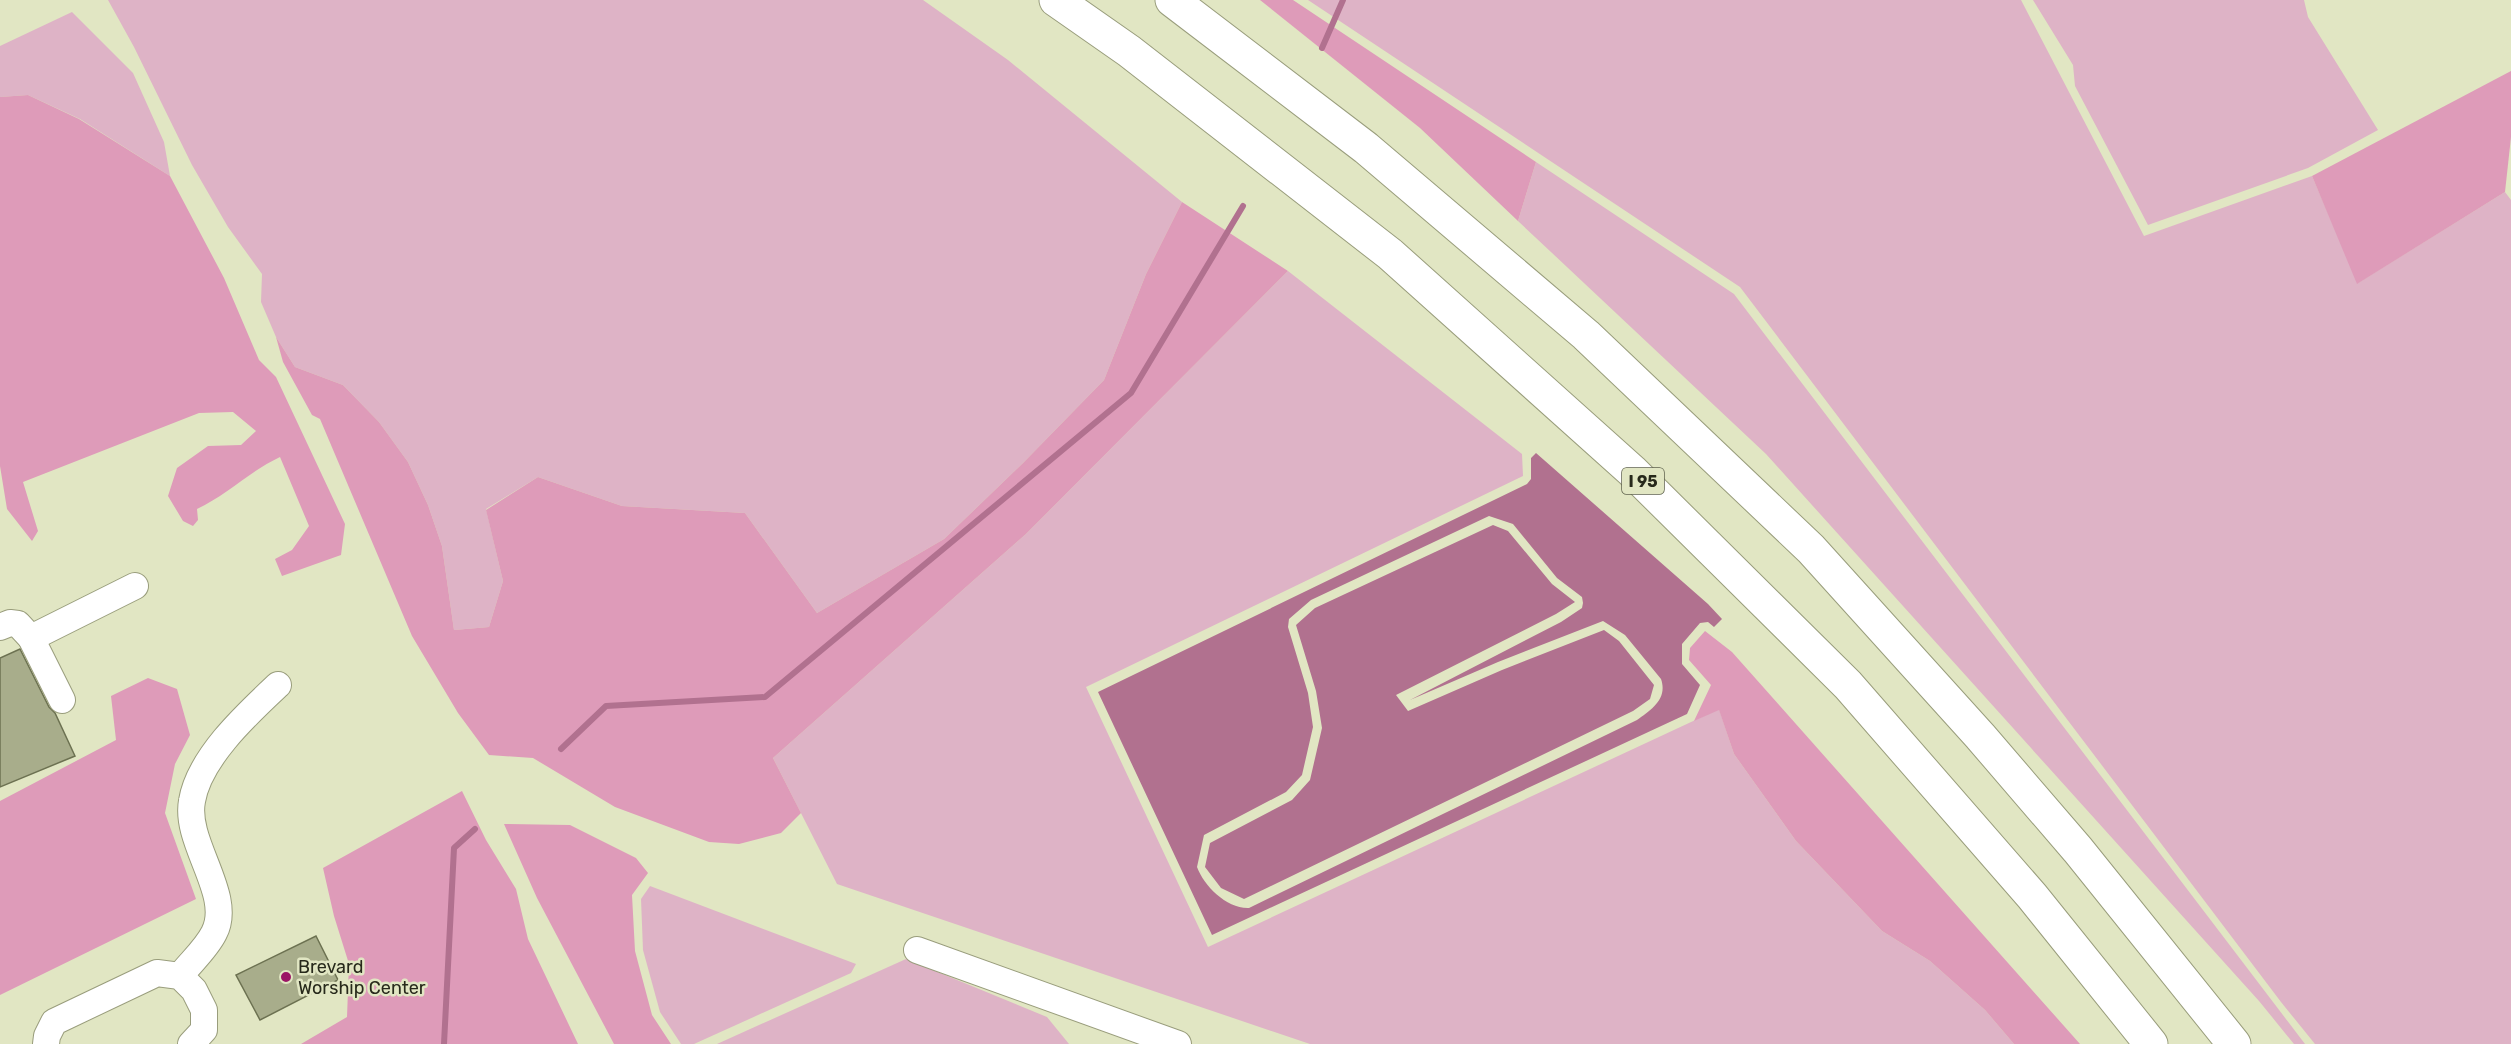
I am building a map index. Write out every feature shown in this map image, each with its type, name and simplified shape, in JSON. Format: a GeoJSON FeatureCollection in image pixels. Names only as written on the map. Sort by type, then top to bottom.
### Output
{"type":"FeatureCollection","features":[{"type":"Feature","properties":{"kind":"highway","name":"I 95"},"geometry":{"type":"LineString","coordinates":[[1056,0],[1130,51],[1390,254],[1632,471],[1848,685],[2032,896],[2151,1044]]}},
{"type":"Feature","properties":{"kind":"highway"},"geometry":{"type":"LineString","coordinates":[[1172,0],[1365,148],[1586,335],[1811,549],[1980,736],[2070,841],[2234,1044]]}},
{"type":"Feature","properties":{"kind":"lane"},"geometry":{"type":"LineString","coordinates":[[31,638],[135,586]]}},
{"type":"Feature","properties":{"kind":"lane"},"geometry":{"type":"LineString","coordinates":[[0,627],[10,623],[18,624],[31,638],[62,700]]}},
{"type":"Feature","properties":{"kind":"lane"},"geometry":{"type":"LineString","coordinates":[[180,976],[214,934],[217,922],[218,907],[212,883],[197,845],[190,818],[192,800],[200,776],[236,724],[278,685]]}},
{"type":"Feature","properties":{"kind":"lane"},"geometry":{"type":"LineString","coordinates":[[916,950],[1178,1044]]}},
{"type":"Feature","properties":{"kind":"lane"},"geometry":{"type":"LineString","coordinates":[[46,1044],[54,1022],[157,973],[180,976],[194,990],[204,1010],[204,1030],[191,1044]]}},
{"type":"Feature","properties":{"kind":"lane"},"geometry":{"type":"LineString","coordinates":[[1112,1044],[1132,1028]]}},
{"type":"Feature","properties":{"kind":"shaded area"},"geometry":{"type":"Polygon","coordinates":[[[108,0],[923,0],[1008,60],[1182,202],[1146,274],[1104,380],[944,539],[817,613],[745,513],[622,506],[538,477],[486,509],[503,581],[489,627],[454,630],[442,546],[428,505],[408,462],[379,422],[343,385],[295,367],[276,337],[261,302],[262,274],[228,227],[192,165],[134,47],[108,0]]]}},
{"type":"Feature","properties":{"kind":"shaded area"},"geometry":{"type":"Polygon","coordinates":[[[1260,0],[1293,0],[1536,162],[1518,221],[1420,128],[1260,0]]]}},
{"type":"Feature","properties":{"kind":"shaded area"},"geometry":{"type":"Polygon","coordinates":[[[1308,0],[2021,0],[2144,236],[2312,176],[2358,283],[2505,192],[2511,200],[2511,1044],[2315,1044],[1740,287],[1308,0]]]}},
{"type":"Feature","properties":{"kind":"shaded area"},"geometry":{"type":"Polygon","coordinates":[[[2033,0],[2304,0],[2308,17],[2378,130],[2308,168],[2148,225],[2075,86],[2073,65],[2033,0]]]}},
{"type":"Feature","properties":{"kind":"shaded area"},"geometry":{"type":"Polygon","coordinates":[[[72,12],[133,73],[164,142],[170,176],[80,119],[28,95],[0,97],[0,46],[72,12]]]}},
{"type":"Feature","properties":{"kind":"shaded area"},"geometry":{"type":"Polygon","coordinates":[[[2511,71],[2511,137],[2505,192],[2357,284],[2312,176],[2511,71]]]}},
{"type":"Feature","properties":{"kind":"shaded area"},"geometry":{"type":"Polygon","coordinates":[[[28,95],[79,119],[170,176],[224,278],[259,360],[276,377],[345,524],[341,555],[282,576],[275,559],[292,550],[309,526],[280,457],[197,509],[198,520],[193,526],[183,521],[168,496],[177,468],[208,446],[241,445],[256,431],[233,412],[199,413],[23,482],[38,531],[32,541],[7,509],[0,466],[0,97],[28,95]]]}},
{"type":"Feature","properties":{"kind":"shaded area"},"geometry":{"type":"Polygon","coordinates":[[[1536,162],[1734,294],[2305,1044],[2294,1044],[2259,1001],[1766,454],[1518,221],[1536,162]]]}},
{"type":"Feature","properties":{"kind":"shaded area"},"geometry":{"type":"Polygon","coordinates":[[[1182,202],[1288,271],[1026,534],[773,758],[801,813],[781,833],[739,844],[709,842],[615,807],[533,758],[489,755],[458,713],[412,636],[320,419],[312,415],[283,362],[276,337],[295,367],[343,385],[379,422],[408,462],[428,505],[442,546],[454,630],[489,627],[503,581],[486,510],[538,477],[622,506],[745,513],[817,613],[944,539],[1104,380],[1146,274],[1182,202]]]}},
{"type":"Feature","properties":{"kind":"shaded area"},"geometry":{"type":"Polygon","coordinates":[[[1288,271],[1522,454],[1523,476],[1086,687],[1208,947],[1719,709],[1734,754],[1796,841],[1882,931],[1930,961],[1985,1010],[2014,1044],[1310,1044],[837,884],[773,758],[1026,534],[1288,271]]]}},
{"type":"Feature","properties":{"kind":"shaded area"},"geometry":{"type":"Polygon","coordinates":[[[1536,453],[1708,604],[1722,619],[1714,627],[1708,622],[1700,623],[1682,644],[1682,664],[1700,685],[1687,714],[1212,935],[1098,692],[1527,484],[1531,479],[1531,458],[1536,453]],[[1489,516],[1311,600],[1289,619],[1288,627],[1308,693],[1313,727],[1302,775],[1286,792],[1204,835],[1197,867],[1205,882],[1217,895],[1233,905],[1249,908],[1637,720],[1657,703],[1663,686],[1661,679],[1625,635],[1603,621],[1498,662],[1410,700],[1561,622],[1582,608],[1582,597],[1557,578],[1513,524],[1489,516]]]}},
{"type":"Feature","properties":{"kind":"shaded area"},"geometry":{"type":"Polygon","coordinates":[[[1493,525],[1508,531],[1552,584],[1575,602],[1556,614],[1396,695],[1408,711],[1502,670],[1604,630],[1619,641],[1654,685],[1650,699],[1633,711],[1244,899],[1221,888],[1205,867],[1210,843],[1292,800],[1310,780],[1322,728],[1316,691],[1296,625],[1315,608],[1493,525]]]}},
{"type":"Feature","properties":{"kind":"shaded area"},"geometry":{"type":"Polygon","coordinates":[[[1705,631],[1732,652],[2080,1044],[2014,1044],[1985,1010],[1930,961],[1882,931],[1796,841],[1734,754],[1719,710],[1694,721],[1711,685],[1689,660],[1690,648],[1705,631]]]}},
{"type":"Feature","properties":{"kind":"shaded area"},"geometry":{"type":"Polygon","coordinates":[[[148,678],[177,689],[190,735],[175,764],[165,813],[196,899],[0,995],[0,801],[116,740],[111,696],[148,678]]]}},
{"type":"Feature","properties":{"kind":"shaded area"},"geometry":{"type":"Polygon","coordinates":[[[462,791],[486,840],[516,889],[528,939],[578,1044],[301,1044],[347,1017],[349,964],[334,916],[323,868],[462,791]]]}},
{"type":"Feature","properties":{"kind":"shaded area"},"geometry":{"type":"Polygon","coordinates":[[[504,824],[570,825],[636,858],[648,873],[632,895],[635,951],[652,1015],[671,1044],[614,1044],[537,898],[504,824]]]}},
{"type":"Feature","properties":{"kind":"shaded area"},"geometry":{"type":"Polygon","coordinates":[[[650,886],[856,964],[851,973],[694,1044],[681,1044],[660,1012],[643,950],[641,899],[650,886]]]}},
{"type":"Feature","properties":{"kind":"shaded area"},"geometry":{"type":"Polygon","coordinates":[[[906,959],[1047,1017],[1069,1044],[717,1044],[906,959]]]}},
{"type":"Feature","properties":{"kind":"building"},"geometry":{"type":"Polygon","coordinates":[[[20,649],[49,707],[55,713],[75,756],[0,787],[0,658],[20,649]]]}},
{"type":"Feature","properties":{"kind":"building"},"geometry":{"type":"Polygon","coordinates":[[[316,936],[338,980],[260,1020],[236,975],[316,936]]]}},
{"type":"Feature","properties":{"kind":"waterway"},"geometry":{"type":"LineString","coordinates":[[1322,48],[1343,0]]}},
{"type":"Feature","properties":{"kind":"waterway"},"geometry":{"type":"LineString","coordinates":[[561,749],[606,706],[765,697],[1131,393],[1243,206]]}},
{"type":"Feature","properties":{"kind":"waterway"},"geometry":{"type":"LineString","coordinates":[[444,1044],[454,848],[475,829]]}},
{"type":"Feature","properties":{"kind":"place","name":"Brevard Worship Center"},"geometry":{"type":"Point","coordinates":[286,977]}}]}
